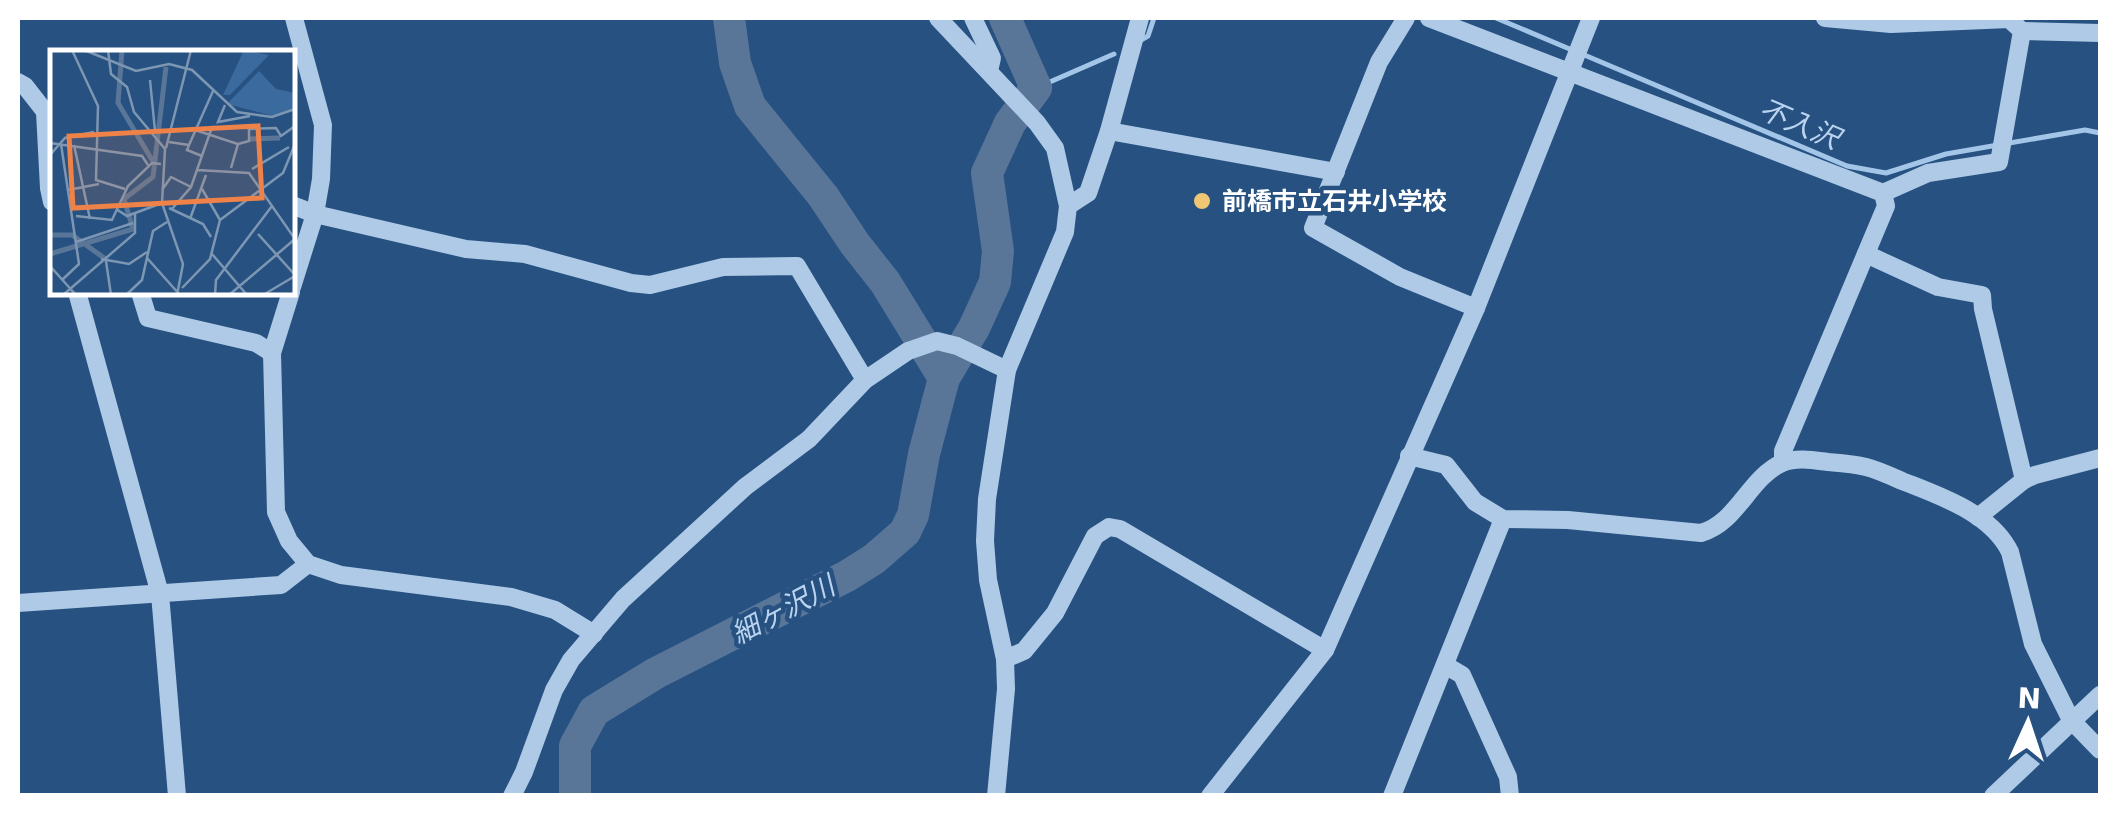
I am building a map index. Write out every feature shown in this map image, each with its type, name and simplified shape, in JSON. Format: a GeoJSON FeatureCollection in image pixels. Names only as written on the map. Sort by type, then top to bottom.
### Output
{"type":"FeatureCollection","features":[{"type":"Feature","properties":{"kind":"street"},"geometry":{"type":"LineString","coordinates":[[294,18],[323,125],[321,179],[295,280]]}},
{"type":"Feature","properties":{"kind":"street"},"geometry":{"type":"LineString","coordinates":[[938,18],[1038,123],[1054,148],[1068,206],[1066,232],[1007,370],[987,498],[984,541],[1005,659],[1006,689],[996,796]]}},
{"type":"Feature","properties":{"kind":"street"},"geometry":{"type":"LineString","coordinates":[[973,18],[992,58],[989,71]]}},
{"type":"Feature","properties":{"kind":"street"},"geometry":{"type":"LineString","coordinates":[[1068,206],[1088,193],[1140,18]]}},
{"type":"Feature","properties":{"kind":"street"},"geometry":{"type":"LineString","coordinates":[[1406,18],[1379,62],[1312,228],[1400,277],[1476,308]]}},
{"type":"Feature","properties":{"kind":"street"},"geometry":{"type":"LineString","coordinates":[[1429,18],[1883,193],[1928,173],[2000,162],[2022,31]]}},
{"type":"Feature","properties":{"kind":"street"},"geometry":{"type":"LineString","coordinates":[[1210,796],[1325,650],[1476,308],[1591,18]]}},
{"type":"Feature","properties":{"kind":"street"},"geometry":{"type":"LineString","coordinates":[[1824,18],[1891,24],[2009,19],[2022,31],[2100,32]]}},
{"type":"Feature","properties":{"kind":"street"},"geometry":{"type":"LineString","coordinates":[[18,82],[26,86],[49,117],[50,195]]}},
{"type":"Feature","properties":{"kind":"street"},"geometry":{"type":"LineString","coordinates":[[1109,131],[1336,172]]}},
{"type":"Feature","properties":{"kind":"street"},"geometry":{"type":"LineString","coordinates":[[1783,462],[1782,451],[1886,206],[1883,193]]}},
{"type":"Feature","properties":{"kind":"street"},"geometry":{"type":"LineString","coordinates":[[295,206],[466,249],[525,254],[630,283],[650,285],[723,267],[797,266],[864,380]]}},
{"type":"Feature","properties":{"kind":"street"},"geometry":{"type":"LineString","coordinates":[[1866,254],[1938,288],[1982,295],[2024,480]]}},
{"type":"Feature","properties":{"kind":"street"},"geometry":{"type":"LineString","coordinates":[[78,295],[160,594],[178,796]]}},
{"type":"Feature","properties":{"kind":"street"},"geometry":{"type":"LineString","coordinates":[[141,295],[148,318],[256,342],[272,354]]}},
{"type":"Feature","properties":{"kind":"street"},"geometry":{"type":"LineString","coordinates":[[290,295],[272,354],[276,512],[288,541],[308,564],[341,575],[511,597],[556,610],[594,634]]}},
{"type":"Feature","properties":{"kind":"street"},"geometry":{"type":"LineString","coordinates":[[512,796],[554,690],[571,660],[622,599],[745,487],[809,439],[864,380],[908,350],[937,341],[957,346],[1007,370]]}},
{"type":"Feature","properties":{"kind":"street"},"geometry":{"type":"LineString","coordinates":[[1410,456],[1446,465],[1475,502],[1503,519],[1568,520],[1701,533],[1721,523],[1762,477],[1783,462],[1806,459],[1868,467],[1938,495],[1978,517],[2004,540],[2033,644],[2072,720],[2100,750]]}},
{"type":"Feature","properties":{"kind":"street"},"geometry":{"type":"LineString","coordinates":[[1978,517],[2024,480],[2100,458]]}},
{"type":"Feature","properties":{"kind":"street"},"geometry":{"type":"LineString","coordinates":[[1392,796],[1503,519]]}},
{"type":"Feature","properties":{"kind":"street"},"geometry":{"type":"LineString","coordinates":[[1005,659],[1024,651],[1055,614],[1095,536],[1110,526],[1325,650]]}},
{"type":"Feature","properties":{"kind":"street"},"geometry":{"type":"LineString","coordinates":[[18,604],[281,585],[308,564]]}},
{"type":"Feature","properties":{"kind":"street"},"geometry":{"type":"LineString","coordinates":[[1445,665],[1462,675],[1508,778],[1510,796]]}},
{"type":"Feature","properties":{"kind":"street"},"geometry":{"type":"LineString","coordinates":[[1992,796],[2100,695]]}},
{"type":"Feature","properties":{"kind":"waterway","name":"細ヶ沢川"},"geometry":{"type":"LineString","coordinates":[[729,18],[735,63],[750,106],[823,196],[885,282],[944,378]]}},
{"type":"Feature","properties":{"kind":"waterway","name":"細ヶ沢川"},"geometry":{"type":"LineString","coordinates":[[575,796],[575,746],[594,711],[656,673],[847,576],[905,532],[913,515],[944,378],[974,328],[995,282],[998,251],[987,173],[1010,123],[1036,88],[1005,18]]}},
{"type":"Feature","properties":{"kind":"waterway","name":"不入沢"},"geometry":{"type":"LineString","coordinates":[[1141,40],[1148,36],[1154,18]]}},
{"type":"Feature","properties":{"kind":"waterway","name":"不入沢"},"geometry":{"type":"LineString","coordinates":[[1496,18],[1572,50]]}},
{"type":"Feature","properties":{"kind":"waterway","name":"不入沢"},"geometry":{"type":"LineString","coordinates":[[1036,88],[1114,54]]}},
{"type":"Feature","properties":{"kind":"waterway","name":"不入沢"},"geometry":{"type":"LineString","coordinates":[[1582,54],[1847,166],[1886,173],[1946,154],[2085,130],[2100,133]]}},
{"type":"Feature","properties":{"kind":"place","name":"前橋市立石井小学校"},"geometry":{"type":"Point","coordinates":[1202,201]}}]}
